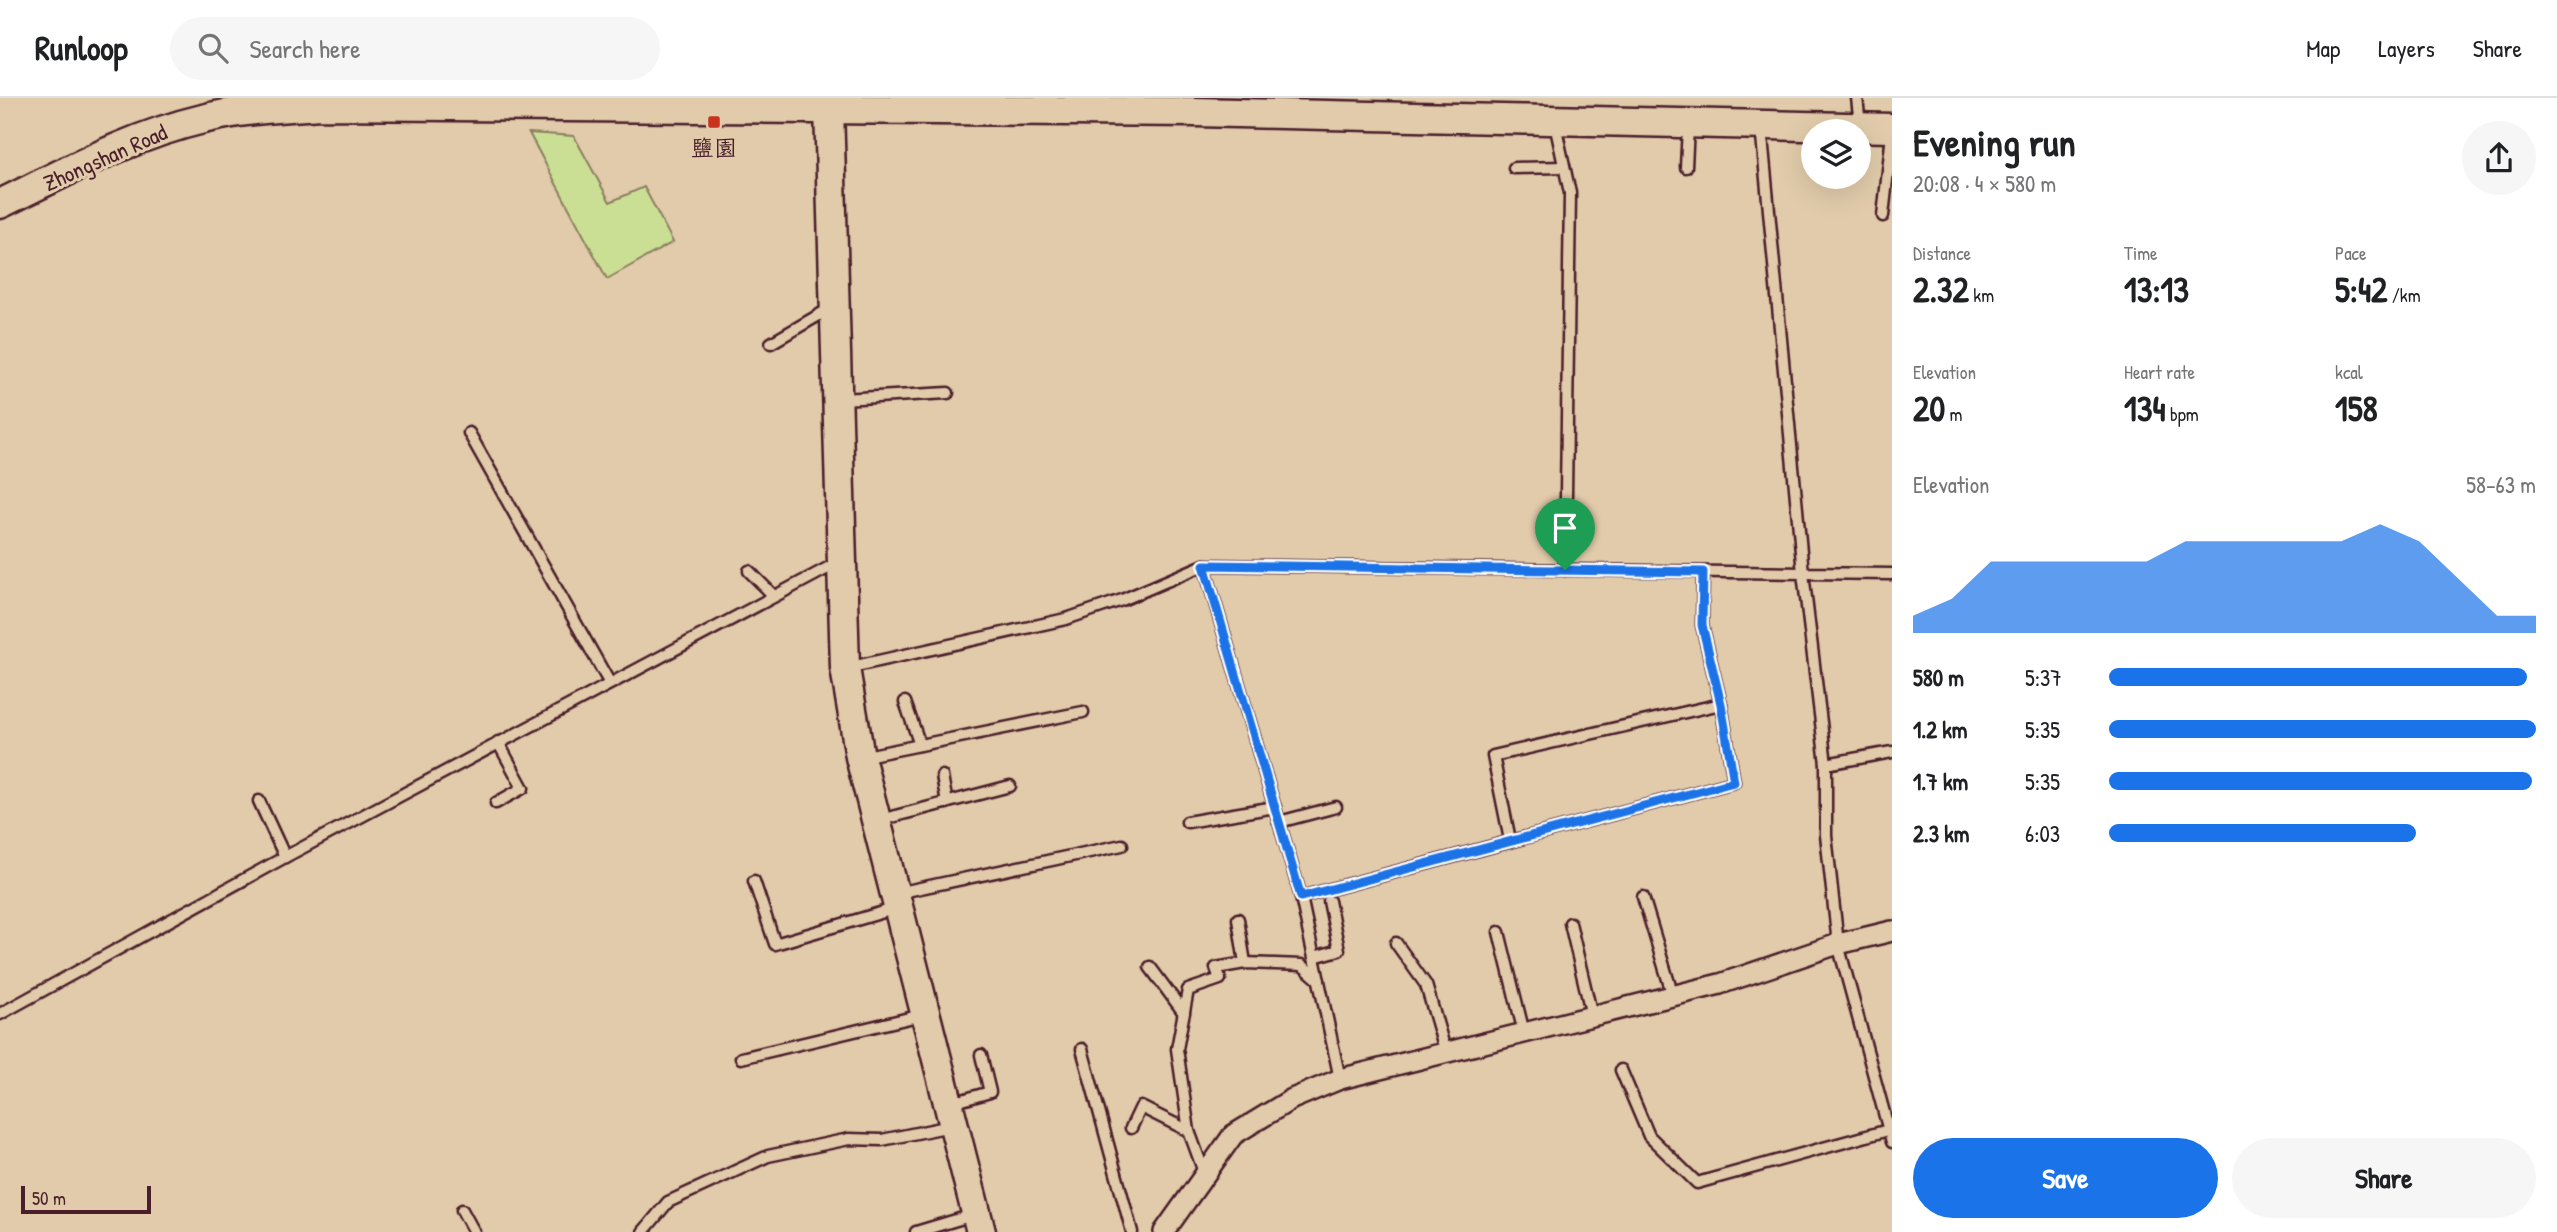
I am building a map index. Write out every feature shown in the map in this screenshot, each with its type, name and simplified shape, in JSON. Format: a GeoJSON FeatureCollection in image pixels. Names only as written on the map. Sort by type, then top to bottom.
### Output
{"type":"FeatureCollection","features":[{"type":"Feature","properties":{"kind":"main road","name":"Zhongshan Road"},"geometry":{"type":"LineString","coordinates":[[0,204],[151,134],[204,118],[255,110],[320,105],[827,101],[1271,106],[1554,120],[1801,126]]}},
{"type":"Feature","properties":{"kind":"main road"},"geometry":{"type":"LineString","coordinates":[[827,101],[845,668],[860,757],[979,1223]]}},
{"type":"Feature","properties":{"kind":"main road","name":"Zhongshan Road"},"geometry":{"type":"LineString","coordinates":[[1871,128],[1892,128]]}},
{"type":"Feature","properties":{"kind":"street"},"geometry":{"type":"LineString","coordinates":[[1164,1232],[1233,1135],[1292,1099],[1340,1079],[1720,984],[1838,944],[1892,931]]}},
{"type":"Feature","properties":{"kind":"lane"},"geometry":{"type":"LineString","coordinates":[[1857,98],[1859,119]]}},
{"type":"Feature","properties":{"kind":"lane"},"geometry":{"type":"LineString","coordinates":[[1554,120],[1570,193],[1565,570]]}},
{"type":"Feature","properties":{"kind":"lane"},"geometry":{"type":"LineString","coordinates":[[1686,167],[1688,123]]}},
{"type":"Feature","properties":{"kind":"lane"},"geometry":{"type":"LineString","coordinates":[[1761,125],[1803,573],[1826,764],[1826,835],[1838,944],[1891,1129],[1892,1142]]}},
{"type":"Feature","properties":{"kind":"lane"},"geometry":{"type":"LineString","coordinates":[[1883,216],[1892,134]]}},
{"type":"Feature","properties":{"kind":"lane"},"geometry":{"type":"LineString","coordinates":[[1514,168],[1564,167]]}},
{"type":"Feature","properties":{"kind":"lane"},"geometry":{"type":"LineString","coordinates":[[771,343],[835,306]]}},
{"type":"Feature","properties":{"kind":"lane"},"geometry":{"type":"LineString","coordinates":[[837,399],[948,393]]}},
{"type":"Feature","properties":{"kind":"lane"},"geometry":{"type":"LineString","coordinates":[[469,433],[609,682]]}},
{"type":"Feature","properties":{"kind":"lane"},"geometry":{"type":"LineString","coordinates":[[0,1014],[609,682],[840,561]]}},
{"type":"Feature","properties":{"kind":"lane"},"geometry":{"type":"LineString","coordinates":[[845,668],[1066,618],[1122,600],[1204,565],[1892,574]]}},
{"type":"Feature","properties":{"kind":"lane"},"geometry":{"type":"LineString","coordinates":[[1204,565],[1301,897],[1340,1079]]}},
{"type":"Feature","properties":{"kind":"lane"},"geometry":{"type":"LineString","coordinates":[[749,571],[774,596]]}},
{"type":"Feature","properties":{"kind":"lane"},"geometry":{"type":"LineString","coordinates":[[1301,897],[1510,839],[1734,782],[1721,704],[1702,625],[1703,572]]}},
{"type":"Feature","properties":{"kind":"lane"},"geometry":{"type":"LineString","coordinates":[[905,702],[920,745]]}},
{"type":"Feature","properties":{"kind":"lane"},"geometry":{"type":"LineString","coordinates":[[1510,839],[1493,756],[1721,704]]}},
{"type":"Feature","properties":{"kind":"lane"},"geometry":{"type":"LineString","coordinates":[[860,757],[1083,712]]}},
{"type":"Feature","properties":{"kind":"lane"},"geometry":{"type":"LineString","coordinates":[[496,803],[523,788],[498,742]]}},
{"type":"Feature","properties":{"kind":"lane"},"geometry":{"type":"LineString","coordinates":[[1826,764],[1892,752]]}},
{"type":"Feature","properties":{"kind":"lane"},"geometry":{"type":"LineString","coordinates":[[942,776],[947,803]]}},
{"type":"Feature","properties":{"kind":"lane"},"geometry":{"type":"LineString","coordinates":[[876,821],[1010,786]]}},
{"type":"Feature","properties":{"kind":"lane"},"geometry":{"type":"LineString","coordinates":[[260,801],[285,857]]}},
{"type":"Feature","properties":{"kind":"lane"},"geometry":{"type":"LineString","coordinates":[[1187,822],[1275,807]]}},
{"type":"Feature","properties":{"kind":"lane"},"geometry":{"type":"LineString","coordinates":[[1279,822],[1336,807]]}},
{"type":"Feature","properties":{"kind":"lane"},"geometry":{"type":"LineString","coordinates":[[754,881],[775,944],[895,901],[1122,845]]}},
{"type":"Feature","properties":{"kind":"lane"},"geometry":{"type":"LineString","coordinates":[[1643,897],[1673,996]]}},
{"type":"Feature","properties":{"kind":"lane"},"geometry":{"type":"LineString","coordinates":[[1314,957],[1339,950],[1329,901]]}},
{"type":"Feature","properties":{"kind":"lane"},"geometry":{"type":"LineString","coordinates":[[1238,919],[1245,963]]}},
{"type":"Feature","properties":{"kind":"lane"},"geometry":{"type":"LineString","coordinates":[[1570,923],[1592,1016]]}},
{"type":"Feature","properties":{"kind":"lane"},"geometry":{"type":"LineString","coordinates":[[1499,932],[1524,1033]]}},
{"type":"Feature","properties":{"kind":"lane"},"geometry":{"type":"LineString","coordinates":[[1396,943],[1426,985],[1446,1053]]}},
{"type":"Feature","properties":{"kind":"lane"},"geometry":{"type":"LineString","coordinates":[[1205,1175],[1189,1131],[1177,1049],[1188,990],[1220,979],[1216,968],[1245,963],[1302,965],[1319,980]]}},
{"type":"Feature","properties":{"kind":"lane"},"geometry":{"type":"LineString","coordinates":[[1150,967],[1184,1013]]}},
{"type":"Feature","properties":{"kind":"lane"},"geometry":{"type":"LineString","coordinates":[[741,1058],[926,1014]]}},
{"type":"Feature","properties":{"kind":"lane"},"geometry":{"type":"LineString","coordinates":[[1082,1049],[1132,1232]]}},
{"type":"Feature","properties":{"kind":"lane"},"geometry":{"type":"LineString","coordinates":[[643,1232],[668,1202],[768,1156],[849,1139],[882,1140],[951,1115],[990,1092],[981,1055]]}},
{"type":"Feature","properties":{"kind":"lane"},"geometry":{"type":"LineString","coordinates":[[1621,1070],[1649,1136],[1697,1183],[1891,1129]]}},
{"type":"Feature","properties":{"kind":"lane"},"geometry":{"type":"LineString","coordinates":[[1131,1128],[1141,1107],[1189,1131]]}},
{"type":"Feature","properties":{"kind":"lane"},"geometry":{"type":"LineString","coordinates":[[462,1210],[474,1232]]}},
{"type":"Feature","properties":{"kind":"lane"},"geometry":{"type":"LineString","coordinates":[[916,1232],[979,1223]]}},
{"type":"Feature","properties":{"kind":"green space"},"geometry":{"type":"Polygon","coordinates":[[[529,133],[574,136],[610,202],[644,187],[673,242],[607,279],[529,133]]]}},
{"type":"Feature","properties":{"kind":"place","name":"鹽園"},"geometry":{"type":"Point","coordinates":[714,122]}},
{"type":"Feature","properties":{"kind":"route"},"geometry":{"type":"LineString","coordinates":[[1204,565],[1565,570],[1703,572],[1702,625],[1721,704],[1734,782],[1510,839],[1301,897],[1204,565]]}}]}
